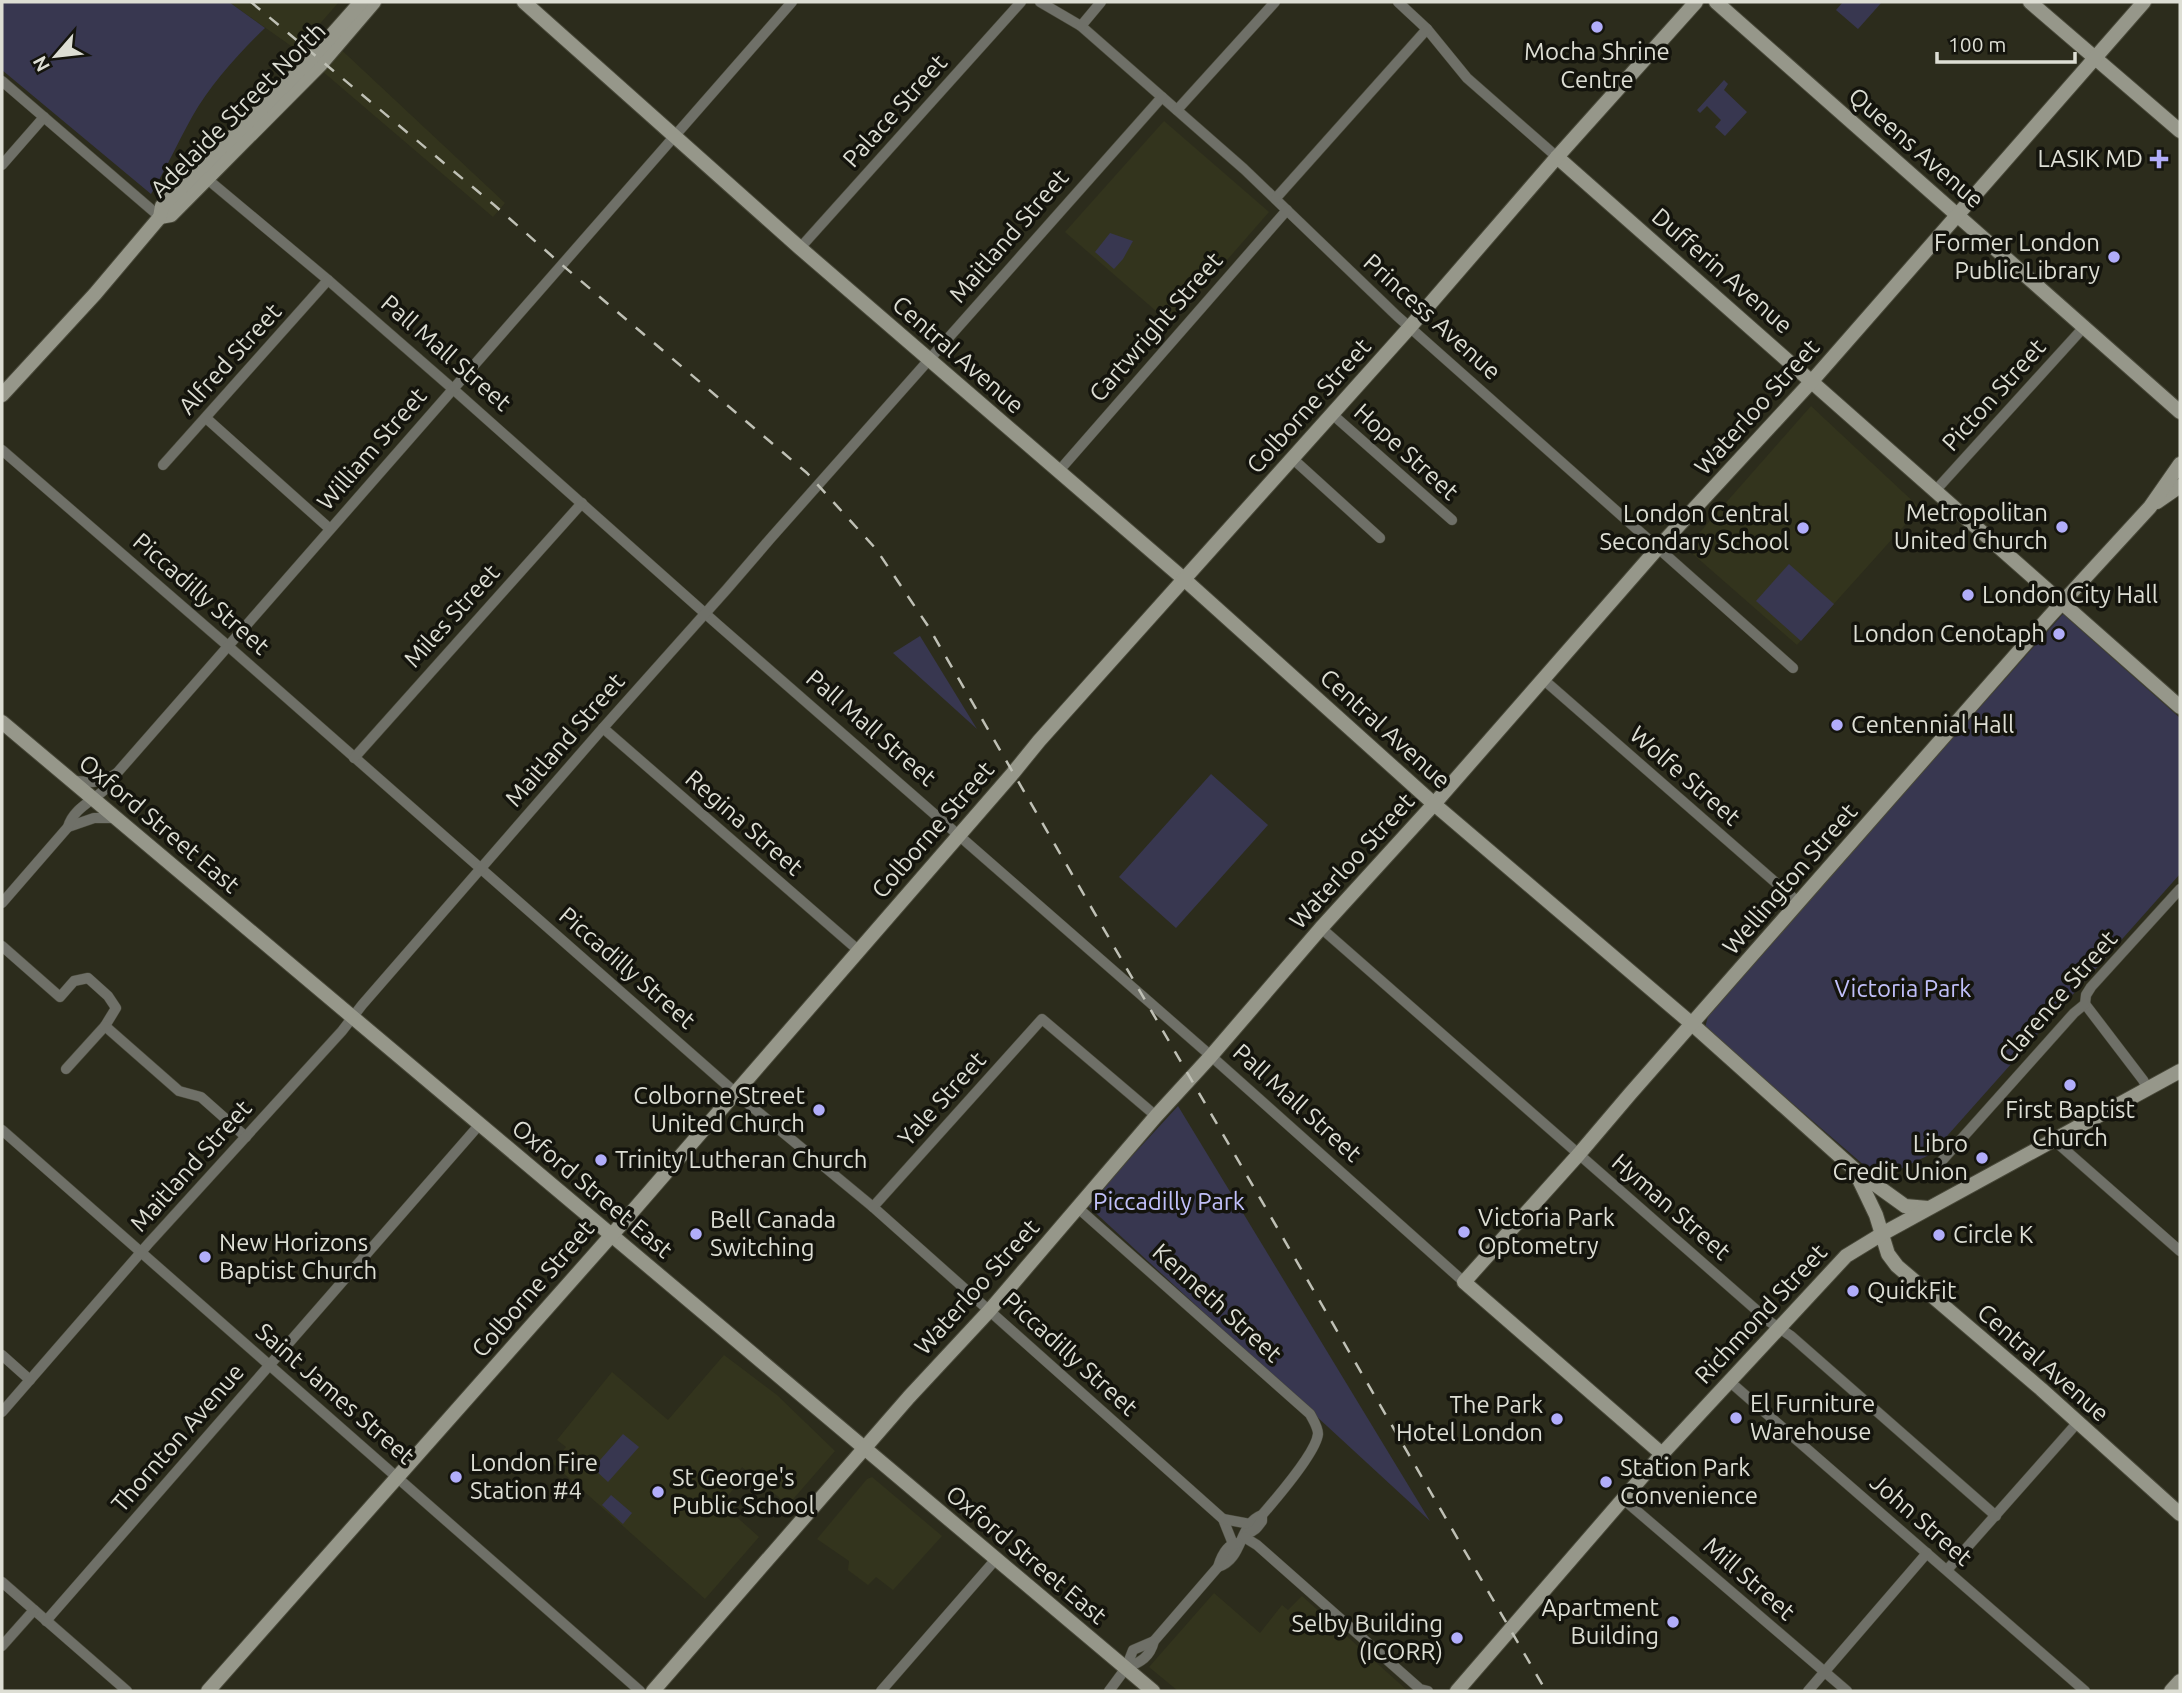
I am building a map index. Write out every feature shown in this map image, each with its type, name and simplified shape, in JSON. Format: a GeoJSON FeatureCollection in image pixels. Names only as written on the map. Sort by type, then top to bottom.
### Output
{"type":"FeatureCollection","features":[{"type":"Feature","properties":{"kind":"street","name":"Adelaide Street North"},"geometry":{"type":"LineString","coordinates":[[2,395],[95,295],[160,217],[162,206],[307,63],[361,2]]}},
{"type":"Feature","properties":{"kind":"street","name":"Adelaide Street North"},"geometry":{"type":"LineString","coordinates":[[160,217],[171,215],[321,64],[374,2]]}},
{"type":"Feature","properties":{"kind":"street","name":"Central Avenue"},"geometry":{"type":"LineString","coordinates":[[524,2],[800,248],[1185,580],[1434,804],[1692,1024],[1854,1169],[1871,1203],[1888,1254],[1896,1266],[2078,1422],[2180,1514]]}},
{"type":"Feature","properties":{"kind":"street","name":"William Street"},"geometry":{"type":"LineString","coordinates":[[2,903],[68,827],[76,813],[110,787],[117,773],[792,2]]}},
{"type":"Feature","properties":{"kind":"street","name":"Palace Street"},"geometry":{"type":"LineString","coordinates":[[800,248],[1021,2]]}},
{"type":"Feature","properties":{"kind":"street","name":"Princess Avenue"},"geometry":{"type":"LineString","coordinates":[[1040,2],[1081,26],[1177,110],[1276,198],[1410,327],[1793,668]]}},
{"type":"Feature","properties":{"kind":"street"},"geometry":{"type":"LineString","coordinates":[[1081,26],[1101,2]]}},
{"type":"Feature","properties":{"kind":"street"},"geometry":{"type":"LineString","coordinates":[[1177,110],[1275,2]]}},
{"type":"Feature","properties":{"kind":"street","name":"Dufferin Avenue"},"geometry":{"type":"LineString","coordinates":[[1398,2],[1427,29],[1467,78],[2180,707]]}},
{"type":"Feature","properties":{"kind":"street","name":"Colborne Street"},"geometry":{"type":"LineString","coordinates":[[208,1691],[611,1234],[1042,738],[1293,459],[1696,2]]}},
{"type":"Feature","properties":{"kind":"street","name":"Queens Avenue"},"geometry":{"type":"LineString","coordinates":[[1716,2],[2180,412]]}},
{"type":"Feature","properties":{"kind":"street"},"geometry":{"type":"LineString","coordinates":[[2030,2],[2180,131]]}},
{"type":"Feature","properties":{"kind":"street","name":"Waterloo Street"},"geometry":{"type":"LineString","coordinates":[[653,1691],[909,1397],[990,1311],[1321,928],[1544,680],[1657,549],[1812,381],[2144,2]]}},
{"type":"Feature","properties":{"kind":"street"},"geometry":{"type":"LineString","coordinates":[[1276,198],[1427,29]]}},
{"type":"Feature","properties":{"kind":"street"},"geometry":{"type":"LineString","coordinates":[[2,81],[160,217]]}},
{"type":"Feature","properties":{"kind":"street","name":"Maitland Street"},"geometry":{"type":"LineString","coordinates":[[2,1412],[353,1017],[603,728],[1161,97]]}},
{"type":"Feature","properties":{"kind":"street"},"geometry":{"type":"LineString","coordinates":[[2,165],[44,117]]}},
{"type":"Feature","properties":{"kind":"street","name":"Pall Mall Street"},"geometry":{"type":"LineString","coordinates":[[206,178],[453,389],[1662,1454]]}},
{"type":"Feature","properties":{"kind":"street","name":"Cartwright Street"},"geometry":{"type":"LineString","coordinates":[[1058,472],[1287,210]]}},
{"type":"Feature","properties":{"kind":"street","name":"Alfred Street"},"geometry":{"type":"LineString","coordinates":[[163,466],[328,280]]}},
{"type":"Feature","properties":{"kind":"street","name":"Picton Street"},"geometry":{"type":"LineString","coordinates":[[1935,491],[2084,327]]}},
{"type":"Feature","properties":{"kind":"street","name":"Hope Street"},"geometry":{"type":"LineString","coordinates":[[1332,414],[1452,520]]}},
{"type":"Feature","properties":{"kind":"street"},"geometry":{"type":"LineString","coordinates":[[206,418],[330,529]]}},
{"type":"Feature","properties":{"kind":"street","name":"Piccadilly Street"},"geometry":{"type":"LineString","coordinates":[[2,450],[735,1092],[873,1207],[1223,1519],[1240,1539]]}},
{"type":"Feature","properties":{"kind":"street"},"geometry":{"type":"LineString","coordinates":[[1293,459],[1380,538]]}},
{"type":"Feature","properties":{"kind":"street","name":"Wellington Street"},"geometry":{"type":"LineString","coordinates":[[1464,1282],[2150,507],[2180,464]]}},
{"type":"Feature","properties":{"kind":"street","name":"Wellington Street"},"geometry":{"type":"LineString","coordinates":[[2150,507],[2180,486]]}},
{"type":"Feature","properties":{"kind":"street","name":"Miles Street"},"geometry":{"type":"LineString","coordinates":[[355,758],[582,503]]}},
{"type":"Feature","properties":{"kind":"street","name":"Wolfe Street"},"geometry":{"type":"LineString","coordinates":[[1544,680],[1799,903]]}},
{"type":"Feature","properties":{"kind":"street","name":"Oxford Street East"},"geometry":{"type":"LineString","coordinates":[[2,722],[1153,1691]]}},
{"type":"Feature","properties":{"kind":"street","name":"Regina Street"},"geometry":{"type":"LineString","coordinates":[[603,728],[858,950]]}},
{"type":"Feature","properties":{"kind":"street"},"geometry":{"type":"LineString","coordinates":[[72,781],[106,780],[117,773]]}},
{"type":"Feature","properties":{"kind":"street"},"geometry":{"type":"LineString","coordinates":[[68,827],[94,818],[116,818]]}},
{"type":"Feature","properties":{"kind":"street","name":"Clarence Street"},"geometry":{"type":"LineString","coordinates":[[1940,1164],[2057,1031],[2085,1004],[2086,995],[2091,988],[2180,889]]}},
{"type":"Feature","properties":{"kind":"street","name":"Hyman Street"},"geometry":{"type":"LineString","coordinates":[[1321,928],[1996,1516]]}},
{"type":"Feature","properties":{"kind":"street"},"geometry":{"type":"LineString","coordinates":[[2,946],[60,997],[74,981],[88,978],[108,996],[116,1008],[105,1026],[66,1069]]}},
{"type":"Feature","properties":{"kind":"street"},"geometry":{"type":"LineString","coordinates":[[2085,1004],[2148,1089]]}},
{"type":"Feature","properties":{"kind":"street","name":"Yale Street"},"geometry":{"type":"LineString","coordinates":[[873,1207],[1042,1019],[1156,1116]]}},
{"type":"Feature","properties":{"kind":"street"},"geometry":{"type":"LineString","coordinates":[[105,1026],[179,1091],[201,1097],[246,1137]]}},
{"type":"Feature","properties":{"kind":"street","name":"Richmond Street"},"geometry":{"type":"LineString","coordinates":[[1457,1691],[1662,1454],[1838,1263],[1882,1234],[2180,1071]]}},
{"type":"Feature","properties":{"kind":"street","name":"Thornton Avenue"},"geometry":{"type":"LineString","coordinates":[[46,1621],[480,1124]]}},
{"type":"Feature","properties":{"kind":"street","name":"Saint James Street"},"geometry":{"type":"LineString","coordinates":[[2,1130],[640,1691]]}},
{"type":"Feature","properties":{"kind":"street"},"geometry":{"type":"LineString","coordinates":[[2055,1141],[2180,1251]]}},
{"type":"Feature","properties":{"kind":"street"},"geometry":{"type":"LineString","coordinates":[[1854,1169],[1905,1206],[1932,1208]]}},
{"type":"Feature","properties":{"kind":"street","name":"Kenneth Street"},"geometry":{"type":"LineString","coordinates":[[1078,1208],[1310,1414],[1318,1435],[1313,1447],[1292,1481],[1262,1515]]}},
{"type":"Feature","properties":{"kind":"street"},"geometry":{"type":"LineString","coordinates":[[2,1355],[30,1380]]}},
{"type":"Feature","properties":{"kind":"street","name":"John Street"},"geometry":{"type":"LineString","coordinates":[[1729,1381],[2085,1691]]}},
{"type":"Feature","properties":{"kind":"street"},"geometry":{"type":"LineString","coordinates":[[1947,1570],[2078,1422]]}},
{"type":"Feature","properties":{"kind":"street","name":"Mill Street"},"geometry":{"type":"LineString","coordinates":[[1623,1499],[1847,1691]]}},
{"type":"Feature","properties":{"kind":"street"},"geometry":{"type":"LineString","coordinates":[[1108,1691],[1126,1668],[1133,1650],[1154,1640],[1218,1567],[1229,1561],[1238,1550],[1240,1539],[1250,1524],[1262,1515],[1262,1521],[1253,1532],[1240,1539]]}},
{"type":"Feature","properties":{"kind":"street"},"geometry":{"type":"LineString","coordinates":[[1223,1519],[1250,1524]]}},
{"type":"Feature","properties":{"kind":"street"},"geometry":{"type":"LineString","coordinates":[[1240,1539],[1266,1553],[1423,1690]]}},
{"type":"Feature","properties":{"kind":"street"},"geometry":{"type":"LineString","coordinates":[[1808,1691],[1927,1553]]}},
{"type":"Feature","properties":{"kind":"street"},"geometry":{"type":"LineString","coordinates":[[881,1691],[996,1559]]}},
{"type":"Feature","properties":{"kind":"street"},"geometry":{"type":"LineString","coordinates":[[2,1583],[127,1691]]}},
{"type":"Feature","properties":{"kind":"street"},"geometry":{"type":"LineString","coordinates":[[2,1646],[34,1610]]}},
{"type":"Feature","properties":{"kind":"street"},"geometry":{"type":"LineString","coordinates":[[2171,1691],[2180,1681]]}},
{"type":"Feature","properties":{"kind":"shaded area"},"geometry":{"type":"Polygon","coordinates":[[[229,2],[339,2],[317,27],[505,203],[493,217],[301,53],[229,2]]]}},
{"type":"Feature","properties":{"kind":"shaded area"},"geometry":{"type":"Polygon","coordinates":[[[1164,121],[1269,212],[1171,324],[1065,232],[1164,121]]]}},
{"type":"Feature","properties":{"kind":"shaded area","name":"London Central Secondary School"},"geometry":{"type":"Polygon","coordinates":[[[1811,406],[1920,508],[1797,645],[1686,548],[1811,406]]]}},
{"type":"Feature","properties":{"kind":"shaded area","name":"St George's Public School"},"geometry":{"type":"Polygon","coordinates":[[[724,1355],[777,1395],[835,1451],[788,1505],[742,1467],[735,1478],[740,1482],[721,1503],[759,1537],[705,1599],[552,1463],[566,1447],[557,1440],[612,1372],[668,1420],[724,1355]]]}},
{"type":"Feature","properties":{"kind":"shaded area"},"geometry":{"type":"Polygon","coordinates":[[[872,1477],[942,1536],[893,1590],[876,1577],[868,1585],[848,1570],[849,1561],[817,1539],[867,1479],[872,1477]]]}},
{"type":"Feature","properties":{"kind":"shaded area"},"geometry":{"type":"Polygon","coordinates":[[[1214,1593],[1260,1633],[1282,1605],[1288,1610],[1302,1596],[1408,1691],[1178,1691],[1149,1667],[1214,1593]]]}},
{"type":"Feature","properties":{"kind":"green space"},"geometry":{"type":"Polygon","coordinates":[[[2,2],[229,2],[265,28],[207,93],[151,194],[2,70],[2,2]]]}},
{"type":"Feature","properties":{"kind":"green space"},"geometry":{"type":"Polygon","coordinates":[[[1843,2],[1882,2],[1858,29],[1836,10],[1843,2]]]}},
{"type":"Feature","properties":{"kind":"green space"},"geometry":{"type":"Polygon","coordinates":[[[1724,80],[1728,84],[1724,90],[1747,112],[1725,136],[1715,127],[1721,120],[1707,106],[1700,113],[1697,110],[1724,80]]]}},
{"type":"Feature","properties":{"kind":"green space"},"geometry":{"type":"Polygon","coordinates":[[[1110,233],[1133,241],[1114,269],[1095,252],[1110,233]]]}},
{"type":"Feature","properties":{"kind":"green space"},"geometry":{"type":"Polygon","coordinates":[[[1789,564],[1834,604],[1801,641],[1756,601],[1789,564]]]}},
{"type":"Feature","properties":{"kind":"green space","name":"Victoria Park"},"geometry":{"type":"Polygon","coordinates":[[[2063,614],[2180,718],[2180,874],[1931,1154],[1880,1179],[1705,1028],[1709,1012],[2063,614]]]}},
{"type":"Feature","properties":{"kind":"green space"},"geometry":{"type":"Polygon","coordinates":[[[920,636],[977,729],[893,653],[920,636]]]}},
{"type":"Feature","properties":{"kind":"green space"},"geometry":{"type":"Polygon","coordinates":[[[1211,774],[1268,825],[1176,928],[1119,877],[1211,774]]]}},
{"type":"Feature","properties":{"kind":"green space","name":"Piccadilly Park"},"geometry":{"type":"Polygon","coordinates":[[[1178,1106],[1430,1521],[1087,1205],[1178,1106]]]}},
{"type":"Feature","properties":{"kind":"green space"},"geometry":{"type":"Polygon","coordinates":[[[623,1434],[639,1447],[608,1482],[593,1468],[623,1434]]]}},
{"type":"Feature","properties":{"kind":"green space"},"geometry":{"type":"Polygon","coordinates":[[[611,1495],[632,1513],[623,1524],[602,1505],[611,1495]]]}},
{"type":"Feature","properties":{"kind":"railway"},"geometry":{"type":"LineString","coordinates":[[251,2],[493,204],[807,473],[876,549],[928,626],[1546,1691]]}},
{"type":"Feature","properties":{"kind":"place","name":"Mocha Shrine Centre"},"geometry":{"type":"Point","coordinates":[1597,27]}},
{"type":"Feature","properties":{"kind":"place","name":"LASIK MD"},"geometry":{"type":"Point","coordinates":[2159,159]}},
{"type":"Feature","properties":{"kind":"place","name":"Former London Public Library"},"geometry":{"type":"Point","coordinates":[2114,257]}},
{"type":"Feature","properties":{"kind":"place","name":"Metropolitan United Church"},"geometry":{"type":"Point","coordinates":[2062,527]}},
{"type":"Feature","properties":{"kind":"place","name":"London Central Secondary School"},"geometry":{"type":"Point","coordinates":[1803,528]}},
{"type":"Feature","properties":{"kind":"place","name":"London City Hall"},"geometry":{"type":"Point","coordinates":[1968,595]}},
{"type":"Feature","properties":{"kind":"place","name":"London Cenotaph"},"geometry":{"type":"Point","coordinates":[2059,634]}},
{"type":"Feature","properties":{"kind":"place","name":"Centennial Hall"},"geometry":{"type":"Point","coordinates":[1837,725]}},
{"type":"Feature","properties":{"kind":"place","name":"First Baptist Church"},"geometry":{"type":"Point","coordinates":[2070,1085]}},
{"type":"Feature","properties":{"kind":"place","name":"Colborne Street United Church"},"geometry":{"type":"Point","coordinates":[819,1110]}},
{"type":"Feature","properties":{"kind":"place","name":"Libro Credit Union"},"geometry":{"type":"Point","coordinates":[1982,1158]}},
{"type":"Feature","properties":{"kind":"place","name":"Trinity Lutheran Church"},"geometry":{"type":"Point","coordinates":[601,1160]}},
{"type":"Feature","properties":{"kind":"place","name":"Victoria Park Optometry"},"geometry":{"type":"Point","coordinates":[1464,1232]}},
{"type":"Feature","properties":{"kind":"place","name":"Bell Canada Switching"},"geometry":{"type":"Point","coordinates":[696,1234]}},
{"type":"Feature","properties":{"kind":"place","name":"Circle K"},"geometry":{"type":"Point","coordinates":[1939,1235]}},
{"type":"Feature","properties":{"kind":"place","name":"New Horizons Baptist Church"},"geometry":{"type":"Point","coordinates":[205,1257]}},
{"type":"Feature","properties":{"kind":"place","name":"QuickFit"},"geometry":{"type":"Point","coordinates":[1853,1291]}},
{"type":"Feature","properties":{"kind":"place","name":"El Furniture Warehouse"},"geometry":{"type":"Point","coordinates":[1736,1418]}},
{"type":"Feature","properties":{"kind":"place","name":"The Park Hotel London"},"geometry":{"type":"Point","coordinates":[1557,1419]}},
{"type":"Feature","properties":{"kind":"place","name":"London Fire Station #4"},"geometry":{"type":"Point","coordinates":[456,1477]}},
{"type":"Feature","properties":{"kind":"place","name":"Station Park Convenience"},"geometry":{"type":"Point","coordinates":[1606,1482]}},
{"type":"Feature","properties":{"kind":"place","name":"St George's Public School"},"geometry":{"type":"Point","coordinates":[658,1492]}},
{"type":"Feature","properties":{"kind":"place","name":"Apartment Building"},"geometry":{"type":"Point","coordinates":[1673,1622]}},
{"type":"Feature","properties":{"kind":"place","name":"Selby Building (ICORR)"},"geometry":{"type":"Point","coordinates":[1457,1638]}}]}
